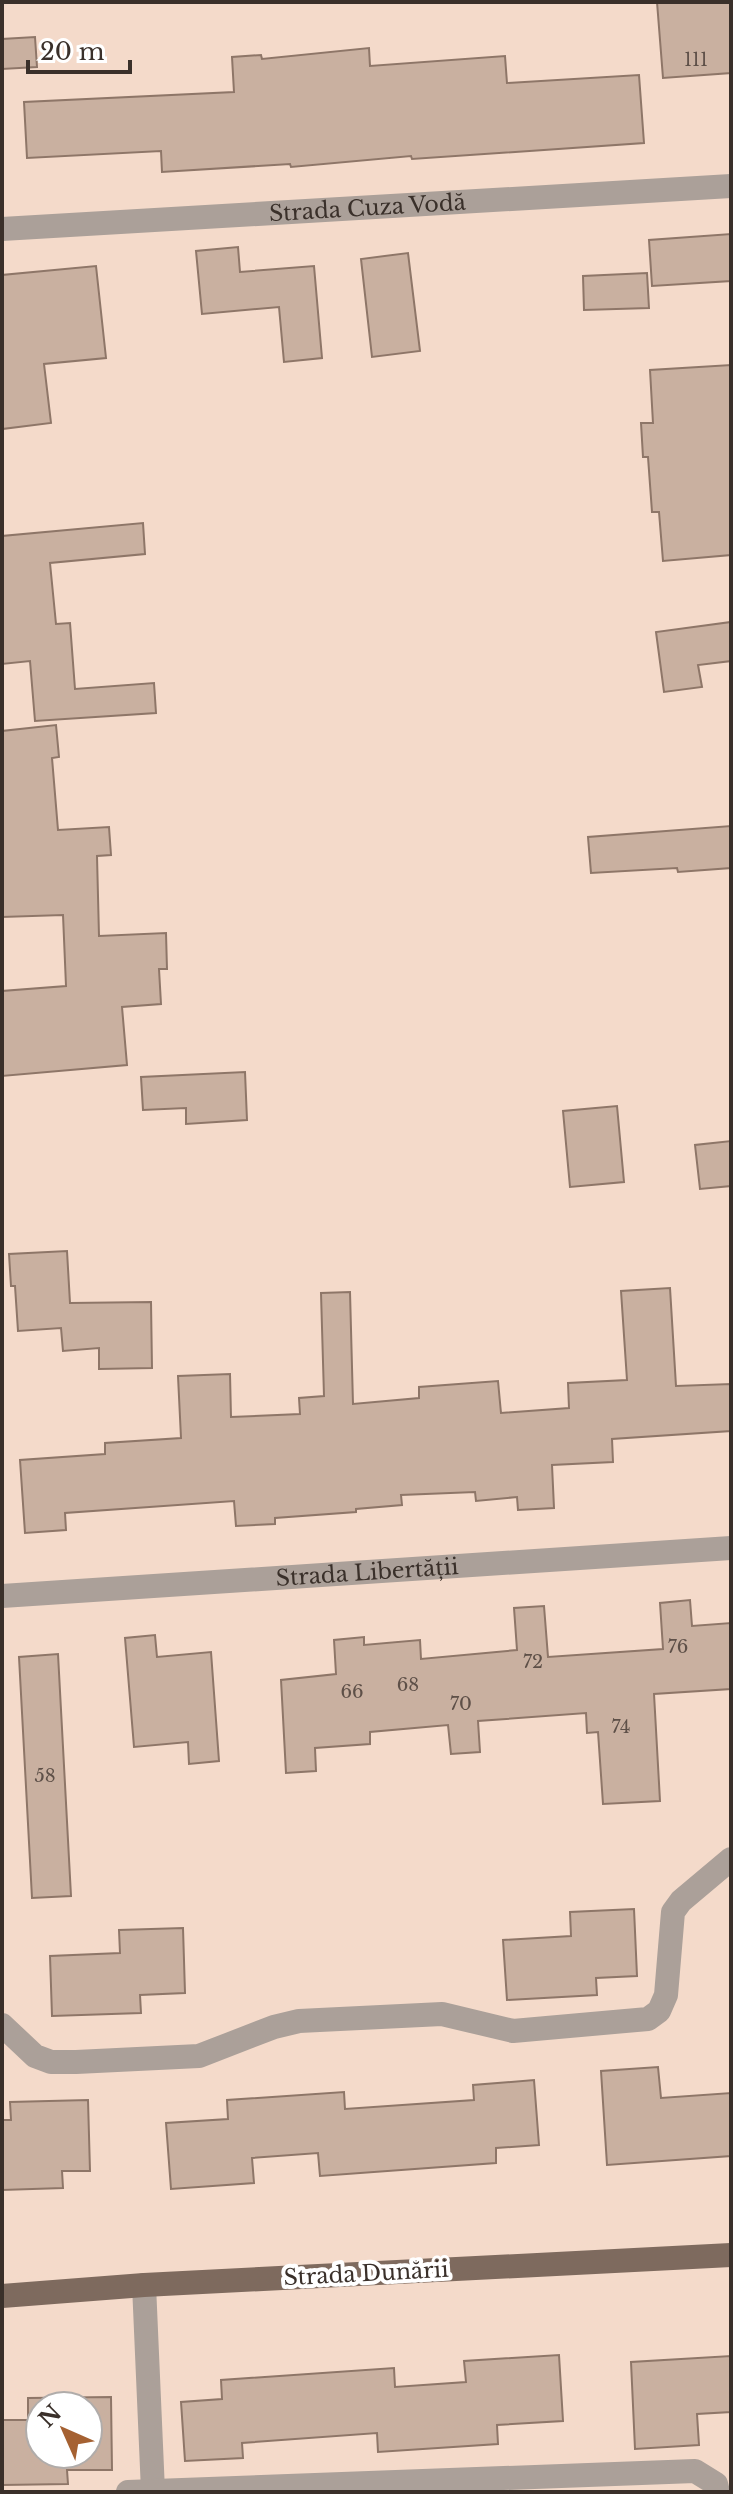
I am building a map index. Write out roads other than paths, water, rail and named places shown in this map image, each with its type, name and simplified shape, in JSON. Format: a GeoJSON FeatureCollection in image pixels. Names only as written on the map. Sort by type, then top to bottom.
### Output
{"type":"FeatureCollection","features":[{"type":"Feature","properties":{"kind":"main road","name":"Strada Dunării"},"geometry":{"type":"LineString","coordinates":[[2,2296],[144,2285],[731,2255]]}},
{"type":"Feature","properties":{"kind":"street","name":"Strada Cuza Vodă"},"geometry":{"type":"LineString","coordinates":[[2,229],[731,186]]}},
{"type":"Feature","properties":{"kind":"street","name":"Strada Libertății"},"geometry":{"type":"LineString","coordinates":[[2,1596],[731,1548]]}},
{"type":"Feature","properties":{"kind":"street"},"geometry":{"type":"LineString","coordinates":[[2,2025],[35,2056],[51,2062],[76,2062],[199,2056],[274,2027],[299,2021],[442,2014],[513,2031],[648,2019],[659,2011],[666,1995],[673,1912],[681,1901],[731,1859]]}},
{"type":"Feature","properties":{"kind":"street"},"geometry":{"type":"LineString","coordinates":[[144,2285],[141,2491],[695,2471],[716,2484],[718,2492]]}}]}
